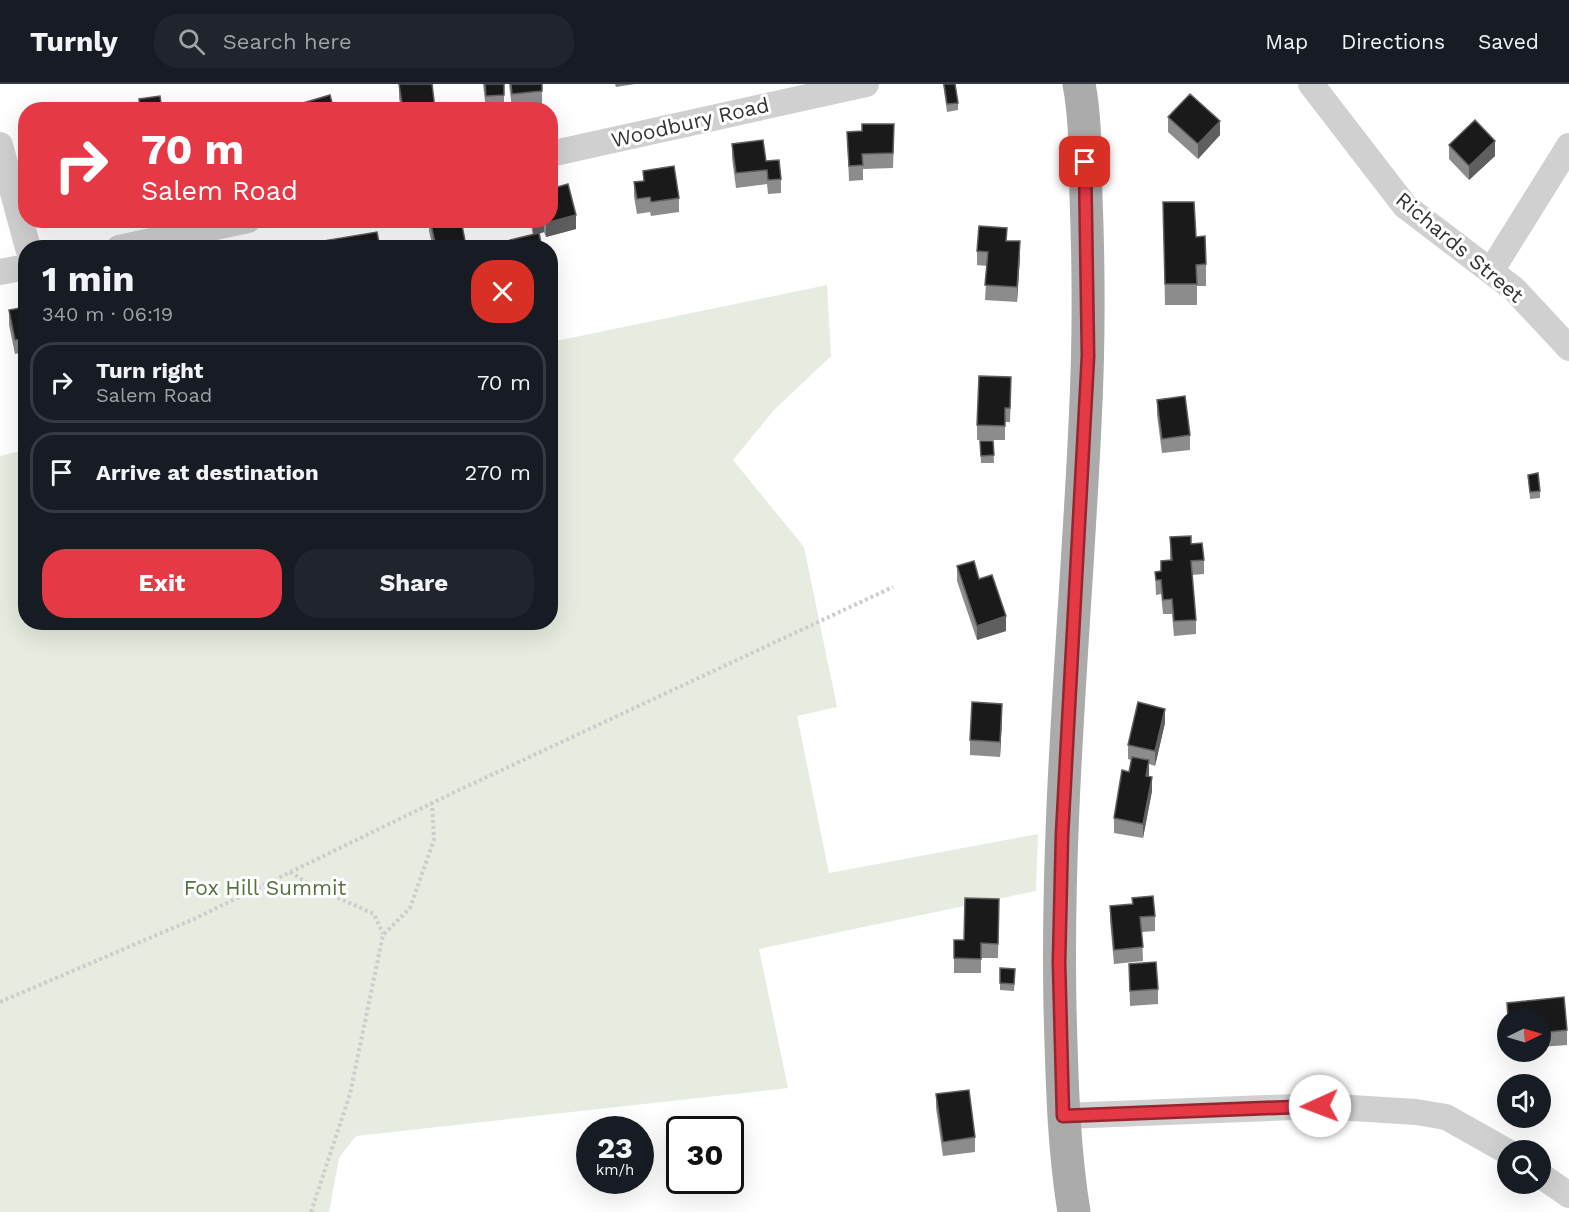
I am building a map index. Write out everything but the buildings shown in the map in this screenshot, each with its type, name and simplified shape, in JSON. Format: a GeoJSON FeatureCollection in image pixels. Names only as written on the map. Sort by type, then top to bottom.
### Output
{"type":"FeatureCollection","features":[{"type":"Feature","properties":{"kind":"main road"},"geometry":{"type":"LineString","coordinates":[[1074,1212],[1063,1116],[1059,962],[1062,835],[1088,356],[1086,193],[1083,105],[1079,84]]}},
{"type":"Feature","properties":{"kind":"street","name":"Woodbury Road"},"geometry":{"type":"LineString","coordinates":[[558,152],[866,84]]}},
{"type":"Feature","properties":{"kind":"street","name":"Richards Street"},"geometry":{"type":"LineString","coordinates":[[1311,84],[1405,206],[1514,289],[1569,348]]}},
{"type":"Feature","properties":{"kind":"street"},"geometry":{"type":"LineString","coordinates":[[0,145],[18,211]]}},
{"type":"Feature","properties":{"kind":"street"},"geometry":{"type":"LineString","coordinates":[[1491,271],[1569,146]]}},
{"type":"Feature","properties":{"kind":"street"},"geometry":{"type":"LineString","coordinates":[[155,240],[211,228]]}},
{"type":"Feature","properties":{"kind":"street"},"geometry":{"type":"LineString","coordinates":[[0,272],[18,269]]}},
{"type":"Feature","properties":{"kind":"street"},"geometry":{"type":"LineString","coordinates":[[1063,1116],[1320,1106],[1416,1112],[1446,1117],[1497,1146]]}},
{"type":"Feature","properties":{"kind":"street"},"geometry":{"type":"LineString","coordinates":[[1551,1183],[1569,1195]]}},
{"type":"Feature","properties":{"kind":"path"},"geometry":{"type":"LineString","coordinates":[[0,1002],[194,919],[432,803],[893,587]]}},
{"type":"Feature","properties":{"kind":"path"},"geometry":{"type":"LineString","coordinates":[[311,1212],[350,1094],[383,935],[410,908],[434,840],[432,803]]}},
{"type":"Feature","properties":{"kind":"path"},"geometry":{"type":"LineString","coordinates":[[290,872],[314,887],[374,914],[383,935]]}},
{"type":"Feature","properties":{"kind":"green space","name":"Fox Hill Summit"},"geometry":{"type":"Polygon","coordinates":[[[827,285],[831,356],[774,410],[733,460],[804,547],[837,707],[797,716],[829,873],[1038,834],[1036,891],[759,949],[788,1088],[356,1136],[339,1158],[329,1212],[0,1212],[0,456],[18,452],[18,630],[558,630],[558,341],[827,285]]]}},
{"type":"Feature","properties":{"kind":"route"},"geometry":{"type":"LineString","coordinates":[[1085,162],[1088,356],[1081,523],[1066,735],[1059,962],[1063,1116],[1320,1106]]}}]}
